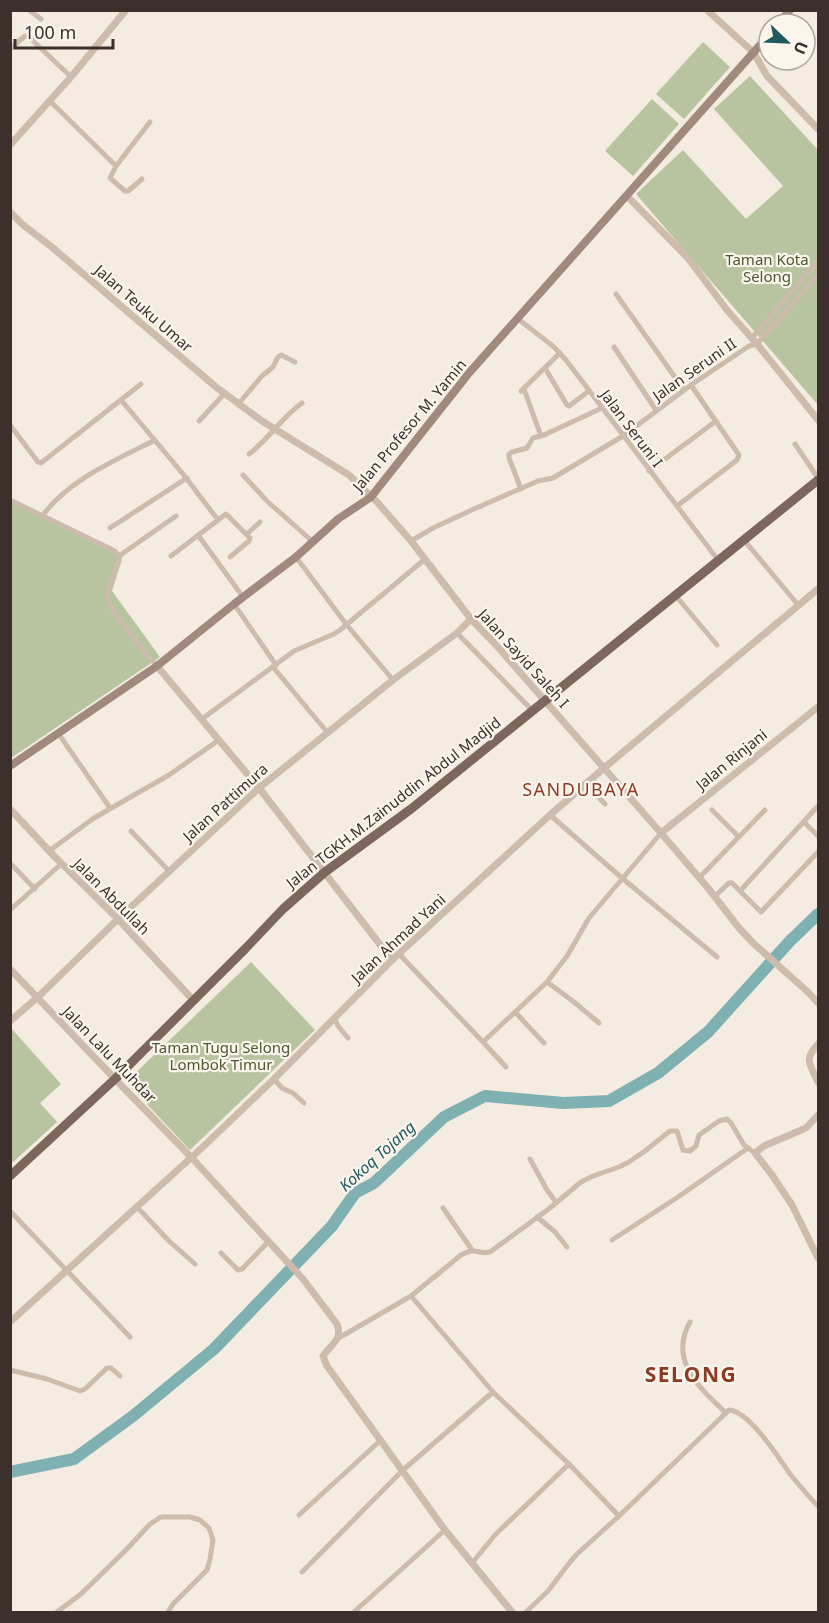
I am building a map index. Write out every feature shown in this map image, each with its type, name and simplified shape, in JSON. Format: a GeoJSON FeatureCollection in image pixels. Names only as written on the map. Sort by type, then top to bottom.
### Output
{"type":"FeatureCollection","features":[{"type":"Feature","properties":{"kind":"main road","name":"Jalan Profesor M. Yamin"},"geometry":{"type":"LineString","coordinates":[[10,766],[157,666],[296,557],[338,519],[371,497],[469,373],[736,71],[757,50]]}},
{"type":"Feature","properties":{"kind":"main road","name":"Jalan TGKH.M.Zainuddin Abdul Madjid"},"geometry":{"type":"LineString","coordinates":[[10,1176],[115,1079],[283,909],[325,872],[411,809],[819,479]]}},
{"type":"Feature","properties":{"kind":"street"},"geometry":{"type":"LineString","coordinates":[[29,10],[41,19]]}},
{"type":"Feature","properties":{"kind":"street"},"geometry":{"type":"LineString","coordinates":[[10,145],[71,77],[126,10]]}},
{"type":"Feature","properties":{"kind":"street"},"geometry":{"type":"LineString","coordinates":[[707,10],[754,54],[767,76],[819,129]]}},
{"type":"Feature","properties":{"kind":"street"},"geometry":{"type":"LineString","coordinates":[[10,49],[22,37],[29,37],[71,77]]}},
{"type":"Feature","properties":{"kind":"street"},"geometry":{"type":"LineString","coordinates":[[49,100],[116,166]]}},
{"type":"Feature","properties":{"kind":"street"},"geometry":{"type":"LineString","coordinates":[[142,179],[131,190],[125,191],[110,178],[116,166],[150,122]]}},
{"type":"Feature","properties":{"kind":"street"},"geometry":{"type":"LineString","coordinates":[[627,196],[687,257],[727,310],[758,344],[819,420]]}},
{"type":"Feature","properties":{"kind":"street","name":"Jalan Teuku Umar"},"geometry":{"type":"LineString","coordinates":[[10,212],[198,372],[262,421],[275,428]]}},
{"type":"Feature","properties":{"kind":"street","name":"Jalan Seruni II"},"geometry":{"type":"LineString","coordinates":[[411,542],[433,528],[538,481],[553,478],[623,436],[691,385],[749,346],[752,337],[819,261]]}},
{"type":"Feature","properties":{"kind":"street","name":"Jalan Seruni II"},"geometry":{"type":"LineString","coordinates":[[758,344],[819,275]]}},
{"type":"Feature","properties":{"kind":"street"},"geometry":{"type":"LineString","coordinates":[[616,294],[684,390]]}},
{"type":"Feature","properties":{"kind":"street","name":"Jalan Seruni I"},"geometry":{"type":"LineString","coordinates":[[518,319],[560,352],[718,560]]}},
{"type":"Feature","properties":{"kind":"street"},"geometry":{"type":"LineString","coordinates":[[749,346],[758,344]]}},
{"type":"Feature","properties":{"kind":"street"},"geometry":{"type":"LineString","coordinates":[[614,346],[656,410]]}},
{"type":"Feature","properties":{"kind":"street"},"geometry":{"type":"LineString","coordinates":[[541,436],[523,390],[560,352]]}},
{"type":"Feature","properties":{"kind":"street"},"geometry":{"type":"LineString","coordinates":[[239,403],[262,376],[273,367],[278,357],[281,355],[294,362]]}},
{"type":"Feature","properties":{"kind":"street"},"geometry":{"type":"LineString","coordinates":[[545,368],[567,405],[569,406],[589,391]]}},
{"type":"Feature","properties":{"kind":"street"},"geometry":{"type":"LineString","coordinates":[[10,425],[41,463],[141,384]]}},
{"type":"Feature","properties":{"kind":"street"},"geometry":{"type":"LineString","coordinates":[[677,506],[739,457],[739,452],[691,385]]}},
{"type":"Feature","properties":{"kind":"street"},"geometry":{"type":"LineString","coordinates":[[199,421],[225,393]]}},
{"type":"Feature","properties":{"kind":"street"},"geometry":{"type":"LineString","coordinates":[[122,401],[187,478],[218,520]]}},
{"type":"Feature","properties":{"kind":"street"},"geometry":{"type":"LineString","coordinates":[[249,454],[302,403]]}},
{"type":"Feature","properties":{"kind":"street"},"geometry":{"type":"LineString","coordinates":[[522,489],[509,454],[527,448],[533,438],[602,408]]}},
{"type":"Feature","properties":{"kind":"street"},"geometry":{"type":"LineString","coordinates":[[650,471],[716,421]]}},
{"type":"Feature","properties":{"kind":"street","name":"Jalan Sayid Saleh I"},"geometry":{"type":"LineString","coordinates":[[275,428],[349,475],[377,502],[471,620],[496,645],[661,832],[739,928],[819,1003]]}},
{"type":"Feature","properties":{"kind":"street"},"geometry":{"type":"LineString","coordinates":[[42,516],[58,496],[79,480],[155,440]]}},
{"type":"Feature","properties":{"kind":"street"},"geometry":{"type":"LineString","coordinates":[[795,444],[819,479]]}},
{"type":"Feature","properties":{"kind":"street"},"geometry":{"type":"LineString","coordinates":[[243,475],[267,501],[312,542]]}},
{"type":"Feature","properties":{"kind":"street"},"geometry":{"type":"LineString","coordinates":[[110,528],[187,478]]}},
{"type":"Feature","properties":{"kind":"street"},"geometry":{"type":"LineString","coordinates":[[10,500],[113,549],[119,556],[108,593],[109,603],[118,617],[259,788],[392,960]]}},
{"type":"Feature","properties":{"kind":"street"},"geometry":{"type":"LineString","coordinates":[[171,556],[224,515],[228,515],[250,540],[230,556]]}},
{"type":"Feature","properties":{"kind":"street"},"geometry":{"type":"LineString","coordinates":[[119,556],[176,516]]}},
{"type":"Feature","properties":{"kind":"street"},"geometry":{"type":"LineString","coordinates":[[247,534],[260,522]]}},
{"type":"Feature","properties":{"kind":"street"},"geometry":{"type":"LineString","coordinates":[[198,535],[243,597]]}},
{"type":"Feature","properties":{"kind":"street"},"geometry":{"type":"LineString","coordinates":[[744,540],[799,606]]}},
{"type":"Feature","properties":{"kind":"street"},"geometry":{"type":"LineString","coordinates":[[296,557],[346,624],[393,680]]}},
{"type":"Feature","properties":{"kind":"street"},"geometry":{"type":"LineString","coordinates":[[202,719],[294,651],[334,634],[424,560]]}},
{"type":"Feature","properties":{"kind":"street","name":"Jalan Ahmad Yani"},"geometry":{"type":"LineString","coordinates":[[10,1322],[191,1157],[274,1079],[392,960],[550,815],[819,590]]}},
{"type":"Feature","properties":{"kind":"street"},"geometry":{"type":"LineString","coordinates":[[676,596],[717,645]]}},
{"type":"Feature","properties":{"kind":"street"},"geometry":{"type":"LineString","coordinates":[[234,604],[274,666],[327,732]]}},
{"type":"Feature","properties":{"kind":"street","name":"Jalan Pattimura"},"geometry":{"type":"LineString","coordinates":[[10,1021],[38,998],[118,919],[259,788],[471,620]]}},
{"type":"Feature","properties":{"kind":"street"},"geometry":{"type":"LineString","coordinates":[[457,633],[532,710]]}},
{"type":"Feature","properties":{"kind":"street","name":"Jalan Rinjani"},"geometry":{"type":"LineString","coordinates":[[661,832],[819,707]]}},
{"type":"Feature","properties":{"kind":"street"},"geometry":{"type":"LineString","coordinates":[[58,733],[110,808]]}},
{"type":"Feature","properties":{"kind":"street"},"geometry":{"type":"LineString","coordinates":[[49,851],[110,808],[169,775],[219,740]]}},
{"type":"Feature","properties":{"kind":"street"},"geometry":{"type":"LineString","coordinates":[[586,784],[605,804]]}},
{"type":"Feature","properties":{"kind":"street"},"geometry":{"type":"LineString","coordinates":[[740,891],[819,806]]}},
{"type":"Feature","properties":{"kind":"street","name":"Jalan Abdullah"},"geometry":{"type":"LineString","coordinates":[[10,809],[61,864],[118,919],[194,1001]]}},
{"type":"Feature","properties":{"kind":"street"},"geometry":{"type":"LineString","coordinates":[[712,810],[740,837]]}},
{"type":"Feature","properties":{"kind":"street"},"geometry":{"type":"LineString","coordinates":[[699,878],[765,810]]}},
{"type":"Feature","properties":{"kind":"street"},"geometry":{"type":"LineString","coordinates":[[550,815],[717,957]]}},
{"type":"Feature","properties":{"kind":"street"},"geometry":{"type":"LineString","coordinates":[[804,822],[819,837]]}},
{"type":"Feature","properties":{"kind":"street"},"geometry":{"type":"LineString","coordinates":[[131,831],[169,872]]}},
{"type":"Feature","properties":{"kind":"street"},"geometry":{"type":"LineString","coordinates":[[483,1042],[546,982],[567,956],[589,918],[661,832]]}},
{"type":"Feature","properties":{"kind":"street"},"geometry":{"type":"LineString","coordinates":[[714,897],[729,883],[735,885],[761,912],[819,852]]}},
{"type":"Feature","properties":{"kind":"street"},"geometry":{"type":"LineString","coordinates":[[10,862],[35,889]]}},
{"type":"Feature","properties":{"kind":"street"},"geometry":{"type":"LineString","coordinates":[[10,910],[61,864]]}},
{"type":"Feature","properties":{"kind":"street"},"geometry":{"type":"LineString","coordinates":[[399,954],[506,1067]]}},
{"type":"Feature","properties":{"kind":"street","name":"Jalan Lalu Muhdar"},"geometry":{"type":"LineString","coordinates":[[10,969],[191,1157],[303,1279],[337,1324],[339,1334],[337,1339]]}},
{"type":"Feature","properties":{"kind":"street"},"geometry":{"type":"LineString","coordinates":[[546,982],[599,1023]]}},
{"type":"Feature","properties":{"kind":"street"},"geometry":{"type":"LineString","coordinates":[[515,1012],[544,1044]]}},
{"type":"Feature","properties":{"kind":"street"},"geometry":{"type":"LineString","coordinates":[[334,1018],[348,1038]]}},
{"type":"Feature","properties":{"kind":"street"},"geometry":{"type":"LineString","coordinates":[[819,1044],[809,1054],[808,1059],[819,1082]]}},
{"type":"Feature","properties":{"kind":"street"},"geometry":{"type":"LineString","coordinates":[[274,1079],[282,1088],[293,1093],[304,1103]]}},
{"type":"Feature","properties":{"kind":"street"},"geometry":{"type":"LineString","coordinates":[[612,1240],[751,1151],[806,1128],[819,1115]]}},
{"type":"Feature","properties":{"kind":"street"},"geometry":{"type":"LineString","coordinates":[[512,1612],[445,1530],[323,1359],[337,1339],[411,1296],[461,1255],[472,1250],[490,1252],[586,1179],[628,1162],[670,1131],[677,1131],[683,1150],[690,1151],[696,1146],[699,1135],[719,1121],[727,1119],[744,1144],[772,1175],[792,1205],[819,1258]]}},
{"type":"Feature","properties":{"kind":"street"},"geometry":{"type":"LineString","coordinates":[[530,1159],[556,1202]]}},
{"type":"Feature","properties":{"kind":"street"},"geometry":{"type":"LineString","coordinates":[[137,1207],[169,1241],[195,1264]]}},
{"type":"Feature","properties":{"kind":"street"},"geometry":{"type":"LineString","coordinates":[[443,1208],[472,1250]]}},
{"type":"Feature","properties":{"kind":"street"},"geometry":{"type":"LineString","coordinates":[[10,1212],[130,1337]]}},
{"type":"Feature","properties":{"kind":"street"},"geometry":{"type":"LineString","coordinates":[[537,1216],[555,1232],[567,1247]]}},
{"type":"Feature","properties":{"kind":"street"},"geometry":{"type":"LineString","coordinates":[[221,1253],[238,1270],[271,1244]]}},
{"type":"Feature","properties":{"kind":"street"},"geometry":{"type":"LineString","coordinates":[[411,1296],[494,1392],[620,1516]]}},
{"type":"Feature","properties":{"kind":"street"},"geometry":{"type":"LineString","coordinates":[[690,1322],[681,1341],[683,1358],[688,1370],[704,1391],[726,1413]]}},
{"type":"Feature","properties":{"kind":"street"},"geometry":{"type":"LineString","coordinates":[[10,1370],[47,1378],[76,1391],[85,1389],[107,1368],[111,1368],[120,1376]]}},
{"type":"Feature","properties":{"kind":"street"},"geometry":{"type":"LineString","coordinates":[[302,1572],[403,1470],[494,1392]]}},
{"type":"Feature","properties":{"kind":"street"},"geometry":{"type":"LineString","coordinates":[[526,1612],[548,1591],[570,1562],[729,1410],[733,1410],[752,1425],[808,1496],[819,1506]]}},
{"type":"Feature","properties":{"kind":"street"},"geometry":{"type":"LineString","coordinates":[[299,1515],[381,1440]]}},
{"type":"Feature","properties":{"kind":"street"},"geometry":{"type":"LineString","coordinates":[[472,1563],[493,1537],[569,1464]]}},
{"type":"Feature","properties":{"kind":"street"},"geometry":{"type":"LineString","coordinates":[[57,1612],[81,1594],[150,1524],[161,1518],[190,1517],[200,1520],[208,1528],[213,1540],[210,1558],[207,1570],[168,1612]]}},
{"type":"Feature","properties":{"kind":"street"},"geometry":{"type":"LineString","coordinates":[[354,1612],[445,1530]]}},
{"type":"Feature","properties":{"kind":"green space"},"geometry":{"type":"Polygon","coordinates":[[[703,42],[730,67],[684,119],[656,94],[703,42]]]}},
{"type":"Feature","properties":{"kind":"green space","name":"Taman Kota Selong"},"geometry":{"type":"Polygon","coordinates":[[[750,76],[818,150],[818,405],[636,194],[683,150],[746,219],[783,186],[714,109],[750,76]]]}},
{"type":"Feature","properties":{"kind":"green space"},"geometry":{"type":"Polygon","coordinates":[[[652,99],[679,124],[633,176],[605,151],[652,99]]]}},
{"type":"Feature","properties":{"kind":"green space"},"geometry":{"type":"Polygon","coordinates":[[[10,499],[123,555],[112,591],[160,657],[11,758],[10,499]]]}},
{"type":"Feature","properties":{"kind":"green space","name":"Taman Tugu Selong Lombok Timur"},"geometry":{"type":"Polygon","coordinates":[[[251,962],[315,1030],[190,1150],[126,1082],[251,962]]]}},
{"type":"Feature","properties":{"kind":"green space"},"geometry":{"type":"Polygon","coordinates":[[[11,1028],[61,1084],[40,1103],[57,1122],[11,1164],[11,1028]]]}},
{"type":"Feature","properties":{"kind":"waterway","name":"Kokoq Tojang"},"geometry":{"type":"LineString","coordinates":[[10,1472],[74,1459],[133,1416],[214,1349],[332,1226],[355,1193],[374,1183],[444,1117],[485,1096],[563,1103],[609,1101],[658,1073],[708,1032],[790,941],[818,914]]}},
{"type":"Feature","properties":{"kind":"district","name":"SANDUBAYA"},"geometry":{"type":"Point","coordinates":[581,789]}},
{"type":"Feature","properties":{"kind":"district","name":"SELONG"},"geometry":{"type":"Point","coordinates":[691,1374]}}]}
